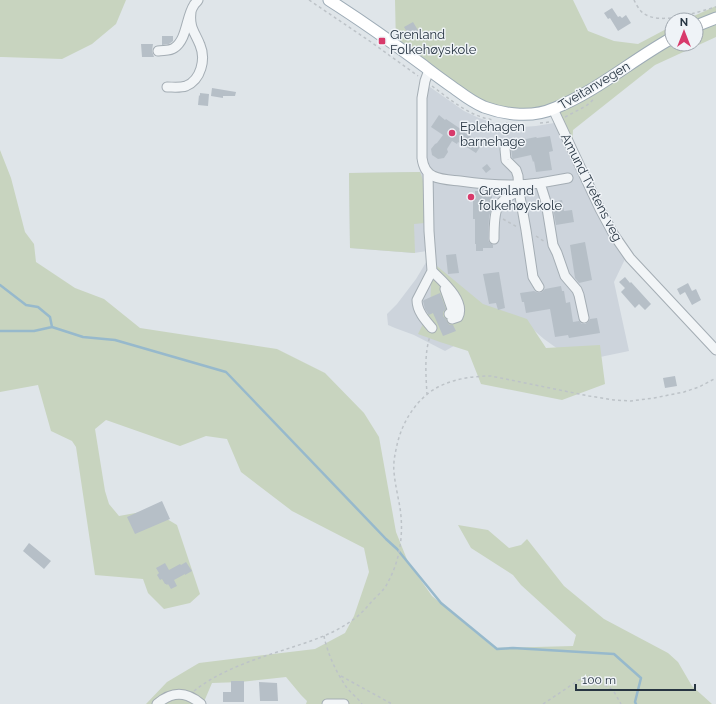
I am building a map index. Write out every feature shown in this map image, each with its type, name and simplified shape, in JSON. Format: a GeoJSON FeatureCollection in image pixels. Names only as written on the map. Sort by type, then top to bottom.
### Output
{"type":"FeatureCollection","features":[{"type":"Feature","properties":{"kind":"main road","name":"Tveitanvegen"},"geometry":{"type":"LineString","coordinates":[[329,0],[470,99],[483,106],[509,114],[556,114],[574,100],[664,43]]}},
{"type":"Feature","properties":{"kind":"main road"},"geometry":{"type":"LineString","coordinates":[[704,23],[716,18]]}},
{"type":"Feature","properties":{"kind":"street"},"geometry":{"type":"LineString","coordinates":[[158,51],[173,49],[178,45],[194,5],[198,0]]}},
{"type":"Feature","properties":{"kind":"street"},"geometry":{"type":"LineString","coordinates":[[167,88],[186,86],[194,82],[201,67],[202,53],[192,29],[190,21],[191,12]]}},
{"type":"Feature","properties":{"kind":"street"},"geometry":{"type":"LineString","coordinates":[[429,70],[425,81],[422,98],[422,158],[423,165],[432,176],[453,181],[518,188],[568,178]]}},
{"type":"Feature","properties":{"kind":"street","name":"Amund Tvetens veg"},"geometry":{"type":"LineString","coordinates":[[556,114],[600,209],[614,235],[630,258],[716,350]]}},
{"type":"Feature","properties":{"kind":"street"},"geometry":{"type":"LineString","coordinates":[[505,149],[506,160],[516,170],[518,176],[518,188],[527,234],[533,277],[538,286]]}},
{"type":"Feature","properties":{"kind":"street"},"geometry":{"type":"LineString","coordinates":[[428,172],[429,231],[432,271],[417,300],[417,304],[423,318],[432,328]]}},
{"type":"Feature","properties":{"kind":"street"},"geometry":{"type":"LineString","coordinates":[[540,183],[546,202],[553,245],[565,276],[580,295],[584,318]]}},
{"type":"Feature","properties":{"kind":"street"},"geometry":{"type":"LineString","coordinates":[[494,239],[496,210],[498,205],[518,188]]}},
{"type":"Feature","properties":{"kind":"street"},"geometry":{"type":"LineString","coordinates":[[432,271],[445,283],[460,307],[458,317],[450,317]]}},
{"type":"Feature","properties":{"kind":"street"},"geometry":{"type":"LineString","coordinates":[[157,704],[164,698],[175,694],[188,695],[195,698],[201,704]]}},
{"type":"Feature","properties":{"kind":"street"},"geometry":{"type":"LineString","coordinates":[[326,704],[344,704]]}},
{"type":"Feature","properties":{"kind":"path"},"geometry":{"type":"LineString","coordinates":[[309,0],[469,112],[485,119],[498,121]]}},
{"type":"Feature","properties":{"kind":"path"},"geometry":{"type":"LineString","coordinates":[[634,0],[642,12],[653,18],[667,18],[716,7]]}},
{"type":"Feature","properties":{"kind":"path"},"geometry":{"type":"LineString","coordinates":[[536,124],[551,122],[556,114],[568,116],[598,97]]}},
{"type":"Feature","properties":{"kind":"path"},"geometry":{"type":"LineString","coordinates":[[504,123],[517,124]]}},
{"type":"Feature","properties":{"kind":"path"},"geometry":{"type":"LineString","coordinates":[[505,149],[505,140],[510,124]]}},
{"type":"Feature","properties":{"kind":"path"},"geometry":{"type":"LineString","coordinates":[[496,216],[527,234]]}},
{"type":"Feature","properties":{"kind":"path"},"geometry":{"type":"LineString","coordinates":[[525,225],[538,238],[553,245]]}},
{"type":"Feature","properties":{"kind":"path"},"geometry":{"type":"LineString","coordinates":[[427,395],[426,346],[432,328]]}},
{"type":"Feature","properties":{"kind":"path"},"geometry":{"type":"LineString","coordinates":[[188,695],[219,675],[255,660],[324,636],[348,623],[366,609],[386,586],[396,566],[402,532],[394,471],[394,458],[398,440],[403,425],[411,411],[423,398],[437,388],[457,380],[476,376],[490,376],[589,396],[631,401],[684,392],[699,387],[716,378]]}},
{"type":"Feature","properties":{"kind":"path"},"geometry":{"type":"LineString","coordinates":[[324,636],[328,650],[348,690],[362,704]]}},
{"type":"Feature","properties":{"kind":"path"},"geometry":{"type":"LineString","coordinates":[[340,675],[392,704]]}},
{"type":"Feature","properties":{"kind":"path"},"geometry":{"type":"LineString","coordinates":[[543,704],[579,680],[590,676],[613,690],[621,704]]}},
{"type":"Feature","properties":{"kind":"shaded area","name":"Grenland folkehøyskole"},"geometry":{"type":"Polygon","coordinates":[[[420,80],[464,111],[479,118],[497,124],[522,127],[554,123],[558,128],[609,234],[625,259],[614,282],[629,351],[576,362],[544,339],[522,320],[489,326],[445,351],[414,335],[388,325],[387,314],[397,304],[416,279],[428,259],[427,251],[414,253],[350,248],[349,173],[420,172],[420,80]]]}},
{"type":"Feature","properties":{"kind":"green space"},"geometry":{"type":"Polygon","coordinates":[[[0,0],[126,0],[116,24],[92,44],[62,59],[0,57],[0,0]]]}},
{"type":"Feature","properties":{"kind":"green space"},"geometry":{"type":"Polygon","coordinates":[[[395,0],[573,0],[588,31],[614,41],[638,44],[664,30],[664,52],[683,52],[655,65],[573,130],[572,146],[556,107],[522,113],[477,102],[396,45],[395,0]]]}},
{"type":"Feature","properties":{"kind":"green space"},"geometry":{"type":"Polygon","coordinates":[[[716,6],[716,37],[704,43],[704,12],[703,12],[716,6]]]}},
{"type":"Feature","properties":{"kind":"green space"},"geometry":{"type":"Polygon","coordinates":[[[0,150],[11,178],[25,232],[34,244],[36,262],[75,288],[104,299],[140,328],[277,349],[325,373],[364,413],[379,437],[396,532],[408,562],[432,596],[494,648],[573,646],[576,635],[521,585],[513,575],[471,548],[458,525],[488,530],[509,548],[521,545],[527,539],[564,586],[604,619],[668,653],[678,662],[692,686],[712,704],[306,704],[307,701],[286,677],[241,682],[212,683],[203,704],[146,704],[167,682],[199,663],[315,649],[345,633],[354,616],[369,572],[364,548],[292,511],[241,472],[227,439],[206,436],[180,446],[106,420],[95,429],[105,491],[109,504],[119,516],[152,510],[177,525],[200,594],[190,603],[164,609],[148,593],[143,579],[95,575],[76,447],[72,441],[51,431],[38,385],[0,392],[0,150]]]}},
{"type":"Feature","properties":{"kind":"green space"},"geometry":{"type":"Polygon","coordinates":[[[420,172],[425,191],[425,223],[414,224],[415,253],[350,248],[349,173],[420,172]]]}},
{"type":"Feature","properties":{"kind":"green space"},"geometry":{"type":"Polygon","coordinates":[[[432,262],[483,304],[527,319],[546,348],[600,345],[605,384],[562,400],[481,384],[468,351],[418,334],[430,310],[432,262]]]}},
{"type":"Feature","properties":{"kind":"building"},"geometry":{"type":"Polygon","coordinates":[[[612,8],[618,17],[620,16],[622,18],[626,15],[631,23],[618,31],[610,18],[608,19],[604,13],[612,8]]]}},
{"type":"Feature","properties":{"kind":"building"},"geometry":{"type":"Polygon","coordinates":[[[413,22],[419,32],[410,37],[404,27],[413,22]]]}},
{"type":"Feature","properties":{"kind":"building"},"geometry":{"type":"Polygon","coordinates":[[[162,36],[173,36],[173,41],[169,44],[162,45],[162,36]]]}},
{"type":"Feature","properties":{"kind":"building"},"geometry":{"type":"Polygon","coordinates":[[[141,44],[153,44],[152,51],[154,57],[142,57],[141,44]]]}},
{"type":"Feature","properties":{"kind":"building"},"geometry":{"type":"Polygon","coordinates":[[[212,88],[236,92],[235,96],[223,96],[223,98],[211,96],[212,88]]]}},
{"type":"Feature","properties":{"kind":"building"},"geometry":{"type":"Polygon","coordinates":[[[200,93],[209,94],[208,106],[198,105],[200,93]]]}},
{"type":"Feature","properties":{"kind":"building"},"geometry":{"type":"Polygon","coordinates":[[[439,115],[482,144],[476,153],[458,142],[457,144],[452,141],[444,158],[438,159],[432,155],[431,149],[443,135],[431,127],[439,115]]]}},
{"type":"Feature","properties":{"kind":"building"},"geometry":{"type":"Polygon","coordinates":[[[550,136],[553,151],[549,152],[552,170],[536,172],[531,155],[513,159],[510,145],[507,143],[536,137],[550,136]]]}},
{"type":"Feature","properties":{"kind":"building"},"geometry":{"type":"Polygon","coordinates":[[[487,164],[491,169],[486,173],[482,168],[487,164]]]}},
{"type":"Feature","properties":{"kind":"building"},"geometry":{"type":"Polygon","coordinates":[[[475,191],[481,191],[481,193],[492,193],[488,239],[493,245],[493,248],[483,248],[483,251],[476,251],[475,244],[473,198],[475,198],[475,191]]]}},
{"type":"Feature","properties":{"kind":"building"},"geometry":{"type":"Polygon","coordinates":[[[562,200],[564,211],[572,210],[574,222],[556,225],[552,202],[562,200]]]}},
{"type":"Feature","properties":{"kind":"building"},"geometry":{"type":"Polygon","coordinates":[[[585,242],[592,280],[579,283],[575,278],[570,245],[585,242]]]}},
{"type":"Feature","properties":{"kind":"building"},"geometry":{"type":"Polygon","coordinates":[[[456,254],[459,273],[448,274],[446,255],[456,254]]]}},
{"type":"Feature","properties":{"kind":"building"},"geometry":{"type":"Polygon","coordinates":[[[499,272],[505,308],[498,310],[496,303],[489,304],[483,274],[499,272]]]}},
{"type":"Feature","properties":{"kind":"building"},"geometry":{"type":"Polygon","coordinates":[[[625,277],[651,304],[645,310],[639,304],[635,308],[621,292],[625,288],[619,282],[625,277]]]}},
{"type":"Feature","properties":{"kind":"building"},"geometry":{"type":"Polygon","coordinates":[[[688,283],[692,291],[696,289],[701,300],[692,305],[685,292],[680,295],[677,289],[688,283]]]}},
{"type":"Feature","properties":{"kind":"building"},"geometry":{"type":"Polygon","coordinates":[[[561,286],[562,291],[564,291],[566,303],[570,302],[573,322],[579,321],[582,324],[585,324],[590,319],[597,318],[600,333],[569,338],[568,335],[555,337],[550,309],[526,313],[524,302],[522,302],[520,293],[534,291],[539,293],[545,289],[561,286]]]}},
{"type":"Feature","properties":{"kind":"building"},"geometry":{"type":"Polygon","coordinates":[[[440,293],[446,309],[443,312],[443,316],[450,325],[453,325],[456,331],[443,336],[433,313],[429,315],[425,309],[423,301],[440,293]]]}},
{"type":"Feature","properties":{"kind":"building"},"geometry":{"type":"Polygon","coordinates":[[[675,376],[677,386],[665,388],[663,378],[675,376]]]}},
{"type":"Feature","properties":{"kind":"building"},"geometry":{"type":"Polygon","coordinates":[[[162,501],[170,519],[135,534],[127,517],[162,501]]]}},
{"type":"Feature","properties":{"kind":"building"},"geometry":{"type":"Polygon","coordinates":[[[29,543],[51,561],[44,569],[23,551],[29,543]]]}},
{"type":"Feature","properties":{"kind":"building"},"geometry":{"type":"Polygon","coordinates":[[[186,562],[192,571],[174,580],[177,586],[171,589],[162,579],[160,580],[157,575],[159,573],[156,568],[165,563],[169,570],[186,562]]]}},
{"type":"Feature","properties":{"kind":"building"},"geometry":{"type":"Polygon","coordinates":[[[231,681],[244,681],[244,702],[223,702],[223,692],[231,692],[231,681]]]}},
{"type":"Feature","properties":{"kind":"building"},"geometry":{"type":"Polygon","coordinates":[[[259,682],[277,683],[278,701],[260,701],[259,682]]]}},
{"type":"Feature","properties":{"kind":"waterway"},"geometry":{"type":"LineString","coordinates":[[0,285],[26,305],[38,307],[50,317],[52,327]]}},
{"type":"Feature","properties":{"kind":"waterway"},"geometry":{"type":"LineString","coordinates":[[0,331],[34,331],[52,327],[83,337],[115,340],[226,372],[397,549],[441,603],[497,649],[513,648],[614,654],[641,678],[635,702],[636,704]]}},
{"type":"Feature","properties":{"kind":"place","name":"Grenland Folkehøyskole"},"geometry":{"type":"Point","coordinates":[382,41]}},
{"type":"Feature","properties":{"kind":"place","name":"Eplehagen barnehage"},"geometry":{"type":"Point","coordinates":[452,133]}},
{"type":"Feature","properties":{"kind":"place","name":"Grenland folkehøyskole"},"geometry":{"type":"Point","coordinates":[471,197]}}]}
